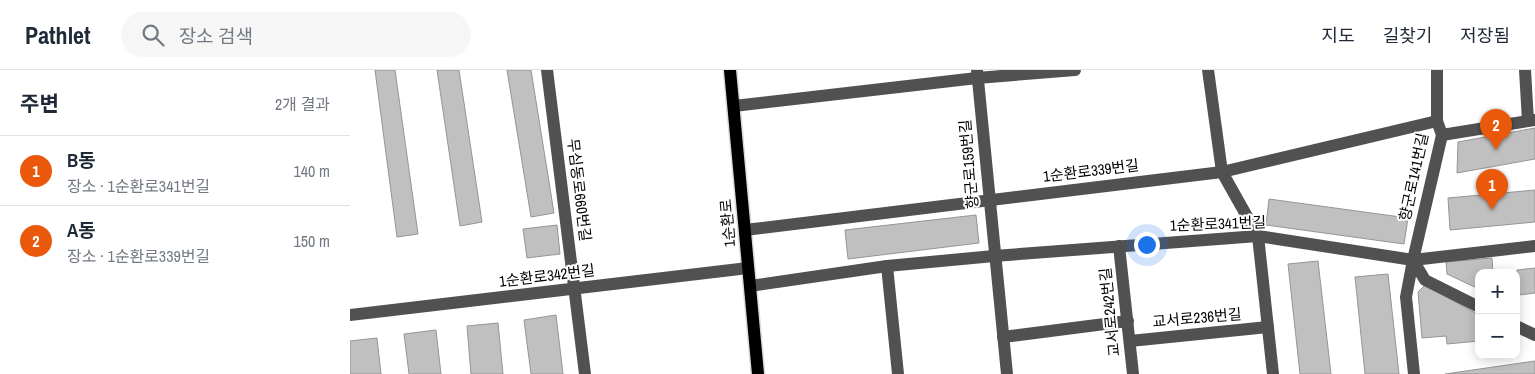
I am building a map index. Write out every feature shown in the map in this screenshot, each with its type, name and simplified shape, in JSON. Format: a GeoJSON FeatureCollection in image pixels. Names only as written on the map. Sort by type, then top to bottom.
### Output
{"type":"FeatureCollection","features":[{"type":"Feature","properties":{"kind":"main road","name":"1순환로"},"geometry":{"type":"LineString","coordinates":[[730,70],[758,374]]}},
{"type":"Feature","properties":{"kind":"street","name":"무심동로660번길"},"geometry":{"type":"LineString","coordinates":[[548,70],[585,374]]}},
{"type":"Feature","properties":{"kind":"street"},"geometry":{"type":"LineString","coordinates":[[734,106],[977,74],[1075,70]]}},
{"type":"Feature","properties":{"kind":"street"},"geometry":{"type":"LineString","coordinates":[[1208,70],[1222,172],[1258,236],[1273,374]]}},
{"type":"Feature","properties":{"kind":"street","name":"향군로141번길"},"geometry":{"type":"LineString","coordinates":[[1414,374],[1406,297],[1412,260],[1442,135],[1437,121],[1437,70]]}},
{"type":"Feature","properties":{"kind":"street"},"geometry":{"type":"LineString","coordinates":[[1442,135],[1531,120],[1525,70]]}},
{"type":"Feature","properties":{"kind":"street","name":"향군로159번길"},"geometry":{"type":"LineString","coordinates":[[977,74],[1007,374]]}},
{"type":"Feature","properties":{"kind":"street","name":"1순환로339번길"},"geometry":{"type":"LineString","coordinates":[[745,230],[1222,172],[1437,121]]}},
{"type":"Feature","properties":{"kind":"street","name":"1순환로341번길"},"geometry":{"type":"LineString","coordinates":[[750,286],[887,266],[1258,236],[1412,260],[1535,246]]}},
{"type":"Feature","properties":{"kind":"street","name":"교서로242번길"},"geometry":{"type":"LineString","coordinates":[[1119,246],[1133,374]]}},
{"type":"Feature","properties":{"kind":"street"},"geometry":{"type":"LineString","coordinates":[[1412,260],[1425,280],[1475,305]]}},
{"type":"Feature","properties":{"kind":"street"},"geometry":{"type":"LineString","coordinates":[[887,266],[898,374]]}},
{"type":"Feature","properties":{"kind":"street","name":"1순환로342번길"},"geometry":{"type":"LineString","coordinates":[[350,316],[748,268]]}},
{"type":"Feature","properties":{"kind":"street"},"geometry":{"type":"LineString","coordinates":[[1002,337],[1128,321]]}},
{"type":"Feature","properties":{"kind":"street","name":"교서로236번길"},"geometry":{"type":"LineString","coordinates":[[1130,341],[1268,327]]}},
{"type":"Feature","properties":{"kind":"street"},"geometry":{"type":"LineString","coordinates":[[1520,328],[1535,335]]}},
{"type":"Feature","properties":{"kind":"building"},"geometry":{"type":"Polygon","coordinates":[[[375,70],[395,70],[418,234],[397,237],[375,70]]]}},
{"type":"Feature","properties":{"kind":"building"},"geometry":{"type":"Polygon","coordinates":[[[437,70],[459,70],[482,222],[460,226],[437,70]]]}},
{"type":"Feature","properties":{"kind":"building"},"geometry":{"type":"Polygon","coordinates":[[[507,70],[531,70],[554,213],[531,217],[507,70]]]}},
{"type":"Feature","properties":{"kind":"building"},"geometry":{"type":"Polygon","coordinates":[[[1535,128],[1535,159],[1457,173],[1458,142],[1535,128]]]}},
{"type":"Feature","properties":{"kind":"building"},"geometry":{"type":"Polygon","coordinates":[[[1535,190],[1535,222],[1450,230],[1448,198],[1535,190]]]}},
{"type":"Feature","properties":{"kind":"building"},"geometry":{"type":"Polygon","coordinates":[[[1269,199],[1408,218],[1404,244],[1266,225],[1269,199]]]}},
{"type":"Feature","properties":{"kind":"building"},"geometry":{"type":"Polygon","coordinates":[[[976,215],[979,243],[848,259],[845,230],[976,215]]]}},
{"type":"Feature","properties":{"kind":"building"},"geometry":{"type":"Polygon","coordinates":[[[557,225],[560,254],[527,258],[523,229],[557,225]]]}},
{"type":"Feature","properties":{"kind":"building"},"geometry":{"type":"Polygon","coordinates":[[[1492,258],[1493,269],[1475,269],[1475,287],[1447,274],[1446,262],[1492,258]]]}},
{"type":"Feature","properties":{"kind":"building"},"geometry":{"type":"Polygon","coordinates":[[[1318,261],[1331,374],[1300,374],[1288,264],[1318,261]]]}},
{"type":"Feature","properties":{"kind":"building"},"geometry":{"type":"Polygon","coordinates":[[[1535,268],[1535,293],[1520,295],[1520,270],[1535,268]]]}},
{"type":"Feature","properties":{"kind":"building"},"geometry":{"type":"Polygon","coordinates":[[[1388,274],[1399,374],[1365,374],[1355,277],[1388,274]]]}},
{"type":"Feature","properties":{"kind":"building"},"geometry":{"type":"Polygon","coordinates":[[[1425,285],[1475,313],[1475,341],[1447,344],[1446,336],[1422,338],[1418,292],[1425,285]]]}},
{"type":"Feature","properties":{"kind":"building"},"geometry":{"type":"Polygon","coordinates":[[[556,315],[563,374],[531,374],[524,320],[556,315]]]}},
{"type":"Feature","properties":{"kind":"building"},"geometry":{"type":"Polygon","coordinates":[[[498,323],[503,374],[471,374],[467,326],[498,323]]]}},
{"type":"Feature","properties":{"kind":"building"},"geometry":{"type":"Polygon","coordinates":[[[436,330],[441,374],[409,374],[404,334],[436,330]]]}},
{"type":"Feature","properties":{"kind":"building"},"geometry":{"type":"Polygon","coordinates":[[[377,338],[381,374],[350,374],[350,341],[377,338]]]}},
{"type":"Feature","properties":{"kind":"building"},"geometry":{"type":"Polygon","coordinates":[[[1535,361],[1535,374],[1445,374],[1535,361]]]}},
{"type":"Feature","properties":{"kind":"place","name":"A동"},"geometry":{"type":"Point","coordinates":[1496,150]}},
{"type":"Feature","properties":{"kind":"place","name":"B동"},"geometry":{"type":"Point","coordinates":[1492,210]}}]}
